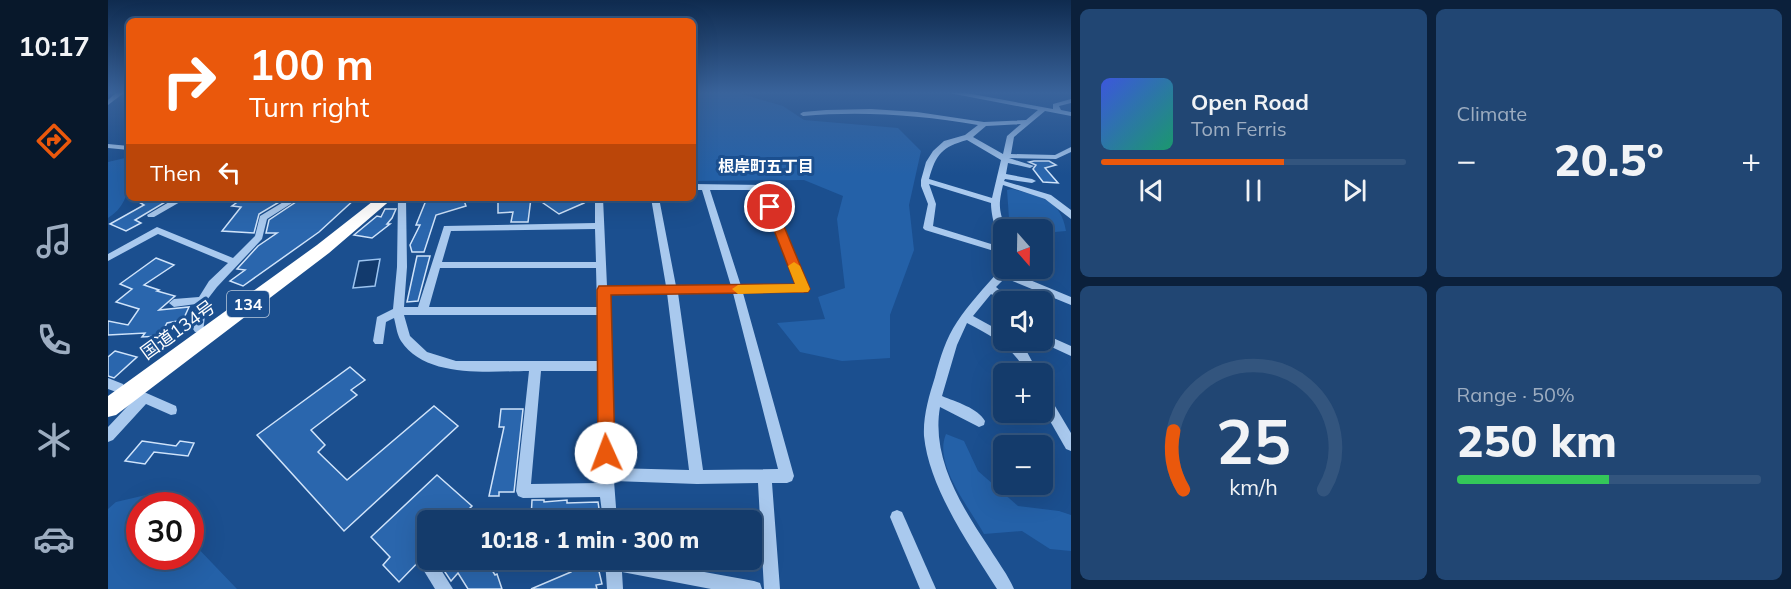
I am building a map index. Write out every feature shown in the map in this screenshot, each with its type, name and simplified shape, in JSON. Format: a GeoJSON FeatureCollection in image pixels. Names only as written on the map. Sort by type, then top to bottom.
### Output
{"type":"FeatureCollection","features":[{"type":"Feature","properties":{"kind":"highway","name":"国道134号"},"geometry":{"type":"LineString","coordinates":[[112,389],[314,246],[369,201]]}},
{"type":"Feature","properties":{"kind":"highway","name":"国道134号"},"geometry":{"type":"LineString","coordinates":[[108,408],[323,249],[382,201]]}},
{"type":"Feature","properties":{"kind":"street"},"geometry":{"type":"LineString","coordinates":[[960,119],[984,124],[1026,122]]}},
{"type":"Feature","properties":{"kind":"street"},"geometry":{"type":"LineString","coordinates":[[998,219],[995,202],[1011,136],[1029,119]]}},
{"type":"Feature","properties":{"kind":"street"},"geometry":{"type":"LineString","coordinates":[[984,124],[968,137],[947,143],[930,162],[925,180],[932,204],[928,228],[993,248]]}},
{"type":"Feature","properties":{"kind":"street"},"geometry":{"type":"LineString","coordinates":[[968,137],[1005,158],[1030,166]]}},
{"type":"Feature","properties":{"kind":"street"},"geometry":{"type":"LineString","coordinates":[[108,146],[126,148]]}},
{"type":"Feature","properties":{"kind":"street"},"geometry":{"type":"LineString","coordinates":[[1005,158],[1056,157],[1071,149]]}},
{"type":"Feature","properties":{"kind":"street"},"geometry":{"type":"LineString","coordinates":[[1001,179],[1032,181]]}},
{"type":"Feature","properties":{"kind":"street"},"geometry":{"type":"LineString","coordinates":[[1001,179],[1046,196],[1060,204],[1071,216]]}},
{"type":"Feature","properties":{"kind":"street"},"geometry":{"type":"LineString","coordinates":[[925,180],[995,202]]}},
{"type":"Feature","properties":{"kind":"street"},"geometry":{"type":"LineString","coordinates":[[604,290],[737,290],[803,289],[762,187],[699,187],[737,290],[787,476],[697,477],[607,474]]}},
{"type":"Feature","properties":{"kind":"street"},"geometry":{"type":"LineString","coordinates":[[151,214],[177,201]]}},
{"type":"Feature","properties":{"kind":"street"},"geometry":{"type":"LineString","coordinates":[[199,329],[202,300],[213,284],[260,237],[263,218],[291,201]]}},
{"type":"Feature","properties":{"kind":"street"},"geometry":{"type":"LineString","coordinates":[[402,201],[402,267],[398,311],[405,338],[423,355],[456,366],[604,366]]}},
{"type":"Feature","properties":{"kind":"street"},"geometry":{"type":"LineString","coordinates":[[599,201],[604,290],[604,366],[609,510]]}},
{"type":"Feature","properties":{"kind":"street"},"geometry":{"type":"LineString","coordinates":[[656,201],[672,290],[697,477]]}},
{"type":"Feature","properties":{"kind":"street"},"geometry":{"type":"LineString","coordinates":[[422,311],[447,228],[600,226]]}},
{"type":"Feature","properties":{"kind":"street"},"geometry":{"type":"LineString","coordinates":[[108,258],[157,230],[235,262]]}},
{"type":"Feature","properties":{"kind":"street"},"geometry":{"type":"LineString","coordinates":[[435,265],[602,266]]}},
{"type":"Feature","properties":{"kind":"street"},"geometry":{"type":"LineString","coordinates":[[997,279],[956,334],[936,399],[931,437],[938,464],[966,523],[1006,589]]}},
{"type":"Feature","properties":{"kind":"street"},"geometry":{"type":"LineString","coordinates":[[1021,279],[1071,301]]}},
{"type":"Feature","properties":{"kind":"street"},"geometry":{"type":"LineString","coordinates":[[990,288],[994,291]]}},
{"type":"Feature","properties":{"kind":"street"},"geometry":{"type":"LineString","coordinates":[[174,303],[202,300]]}},
{"type":"Feature","properties":{"kind":"street"},"geometry":{"type":"LineString","coordinates":[[379,341],[381,320],[398,311],[603,310]]}},
{"type":"Feature","properties":{"kind":"street"},"geometry":{"type":"LineString","coordinates":[[968,318],[993,332]]}},
{"type":"Feature","properties":{"kind":"street"},"geometry":{"type":"LineString","coordinates":[[1053,343],[1071,351]]}},
{"type":"Feature","properties":{"kind":"street"},"geometry":{"type":"LineString","coordinates":[[1018,351],[1027,363]]}},
{"type":"Feature","properties":{"kind":"street"},"geometry":{"type":"LineString","coordinates":[[535,366],[523,490],[608,490]]}},
{"type":"Feature","properties":{"kind":"street"},"geometry":{"type":"LineString","coordinates":[[108,436],[144,397],[171,411]]}},
{"type":"Feature","properties":{"kind":"street"},"geometry":{"type":"LineString","coordinates":[[936,399],[979,421]]}},
{"type":"Feature","properties":{"kind":"street"},"geometry":{"type":"LineString","coordinates":[[1053,414],[1071,445]]}},
{"type":"Feature","properties":{"kind":"street"},"geometry":{"type":"LineString","coordinates":[[765,477],[772,589]]}},
{"type":"Feature","properties":{"kind":"street"},"geometry":{"type":"LineString","coordinates":[[897,517],[928,589]]}},
{"type":"Feature","properties":{"kind":"street"},"geometry":{"type":"LineString","coordinates":[[614,570],[615,589]]}},
{"type":"Feature","properties":{"kind":"street"},"geometry":{"type":"LineString","coordinates":[[659,570],[754,589]]}},
{"type":"Feature","properties":{"kind":"street"},"geometry":{"type":"LineString","coordinates":[[432,571],[445,589]]}},
{"type":"Feature","properties":{"kind":"shaded area"},"geometry":{"type":"Polygon","coordinates":[[[696,119],[803,119],[898,128],[921,151],[909,205],[914,250],[890,315],[890,358],[842,361],[800,352],[777,323],[825,319],[818,297],[845,288],[837,219],[843,196],[804,180],[696,181],[696,119]]]}},
{"type":"Feature","properties":{"kind":"shaded area"},"geometry":{"type":"Polygon","coordinates":[[[126,158],[124,172],[126,174],[126,195],[118,210],[108,218],[108,162],[126,158]]]}},
{"type":"Feature","properties":{"kind":"shaded area"},"geometry":{"type":"Polygon","coordinates":[[[1012,189],[1048,201],[1059,212],[1066,231],[1053,231],[1053,219],[1009,218],[1007,190],[1012,189]]]}},
{"type":"Feature","properties":{"kind":"shaded area"},"geometry":{"type":"Polygon","coordinates":[[[380,259],[375,286],[353,288],[359,261],[380,259]]]}},
{"type":"Feature","properties":{"kind":"shaded area"},"geometry":{"type":"Polygon","coordinates":[[[946,434],[964,441],[978,471],[993,484],[993,495],[1005,495],[1018,506],[1059,511],[1071,515],[1071,551],[1050,549],[1022,531],[984,534],[954,485],[944,458],[943,446],[946,434]]]}},
{"type":"Feature","properties":{"kind":"shaded area"},"geometry":{"type":"Polygon","coordinates":[[[126,500],[126,570],[204,570],[204,555],[237,589],[108,589],[108,509],[116,502],[126,500]]]}},
{"type":"Feature","properties":{"kind":"building"},"geometry":{"type":"Polygon","coordinates":[[[1049,161],[1056,165],[1045,168],[1058,183],[1043,182],[1033,169],[1036,165],[1029,162],[1049,161]]]}},
{"type":"Feature","properties":{"kind":"building"},"geometry":{"type":"Polygon","coordinates":[[[167,201],[135,220],[141,223],[126,231],[110,224],[144,205],[139,202],[167,201]]]}},
{"type":"Feature","properties":{"kind":"building"},"geometry":{"type":"Polygon","coordinates":[[[239,201],[281,201],[259,214],[254,233],[222,231],[241,207],[232,206],[239,201]]]}},
{"type":"Feature","properties":{"kind":"building"},"geometry":{"type":"Polygon","coordinates":[[[298,201],[353,201],[319,232],[243,286],[230,281],[245,270],[237,269],[258,246],[277,233],[266,233],[269,220],[298,201]]]}},
{"type":"Feature","properties":{"kind":"building"},"geometry":{"type":"Polygon","coordinates":[[[426,201],[464,201],[466,206],[436,215],[424,252],[412,252],[410,245],[420,225],[416,225],[426,201]]]}},
{"type":"Feature","properties":{"kind":"building"},"geometry":{"type":"Polygon","coordinates":[[[498,201],[531,201],[528,222],[511,222],[513,212],[498,213],[498,201]]]}},
{"type":"Feature","properties":{"kind":"building"},"geometry":{"type":"Polygon","coordinates":[[[540,201],[586,201],[584,203],[559,214],[540,201]]]}},
{"type":"Feature","properties":{"kind":"building"},"geometry":{"type":"Polygon","coordinates":[[[385,209],[396,209],[387,224],[390,224],[372,238],[354,235],[377,216],[381,217],[385,209]]]}},
{"type":"Feature","properties":{"kind":"building"},"geometry":{"type":"Polygon","coordinates":[[[417,256],[430,256],[418,301],[407,302],[417,256]]]}},
{"type":"Feature","properties":{"kind":"building"},"geometry":{"type":"Polygon","coordinates":[[[156,258],[174,265],[144,285],[175,296],[159,310],[189,307],[183,320],[167,323],[160,336],[142,337],[145,333],[108,335],[108,321],[128,325],[139,309],[116,302],[132,289],[120,284],[156,258]]]}},
{"type":"Feature","properties":{"kind":"building"},"geometry":{"type":"Polygon","coordinates":[[[115,351],[137,357],[114,378],[108,376],[108,357],[115,351]]]}},
{"type":"Feature","properties":{"kind":"building"},"geometry":{"type":"Polygon","coordinates":[[[350,367],[365,380],[351,390],[357,395],[311,430],[325,445],[318,452],[347,480],[434,406],[458,426],[344,531],[257,435],[350,367]]]}},
{"type":"Feature","properties":{"kind":"building"},"geometry":{"type":"Polygon","coordinates":[[[501,409],[523,409],[514,492],[499,492],[499,496],[489,496],[504,427],[499,427],[501,409]]]}},
{"type":"Feature","properties":{"kind":"building"},"geometry":{"type":"Polygon","coordinates":[[[142,441],[176,446],[180,441],[194,443],[188,456],[154,452],[145,464],[125,461],[142,441]]]}},
{"type":"Feature","properties":{"kind":"building"},"geometry":{"type":"Polygon","coordinates":[[[437,475],[472,506],[468,510],[417,510],[417,563],[399,582],[383,565],[390,557],[371,537],[437,475]]]}},
{"type":"Feature","properties":{"kind":"building"},"geometry":{"type":"Polygon","coordinates":[[[532,500],[544,500],[544,502],[567,500],[567,503],[598,502],[599,510],[532,510],[532,500]]]}},
{"type":"Feature","properties":{"kind":"building"},"geometry":{"type":"Polygon","coordinates":[[[444,570],[492,570],[495,575],[497,574],[502,589],[468,589],[458,573],[451,581],[444,570]]]}},
{"type":"Feature","properties":{"kind":"building"},"geometry":{"type":"Polygon","coordinates":[[[571,570],[599,570],[602,584],[596,585],[597,589],[531,589],[571,572],[571,570]]]}},
{"type":"Feature","properties":{"kind":"slow traffic"},"geometry":{"type":"LineString","coordinates":[[738,289],[803,289],[794,266]]}},
{"type":"Feature","properties":{"kind":"district","name":"根岸町五丁目"},"geometry":{"type":"Point","coordinates":[766,166]}},
{"type":"Feature","properties":{"kind":"route"},"geometry":{"type":"LineString","coordinates":[[606,453],[604,290],[803,289],[770,207]]}}]}
